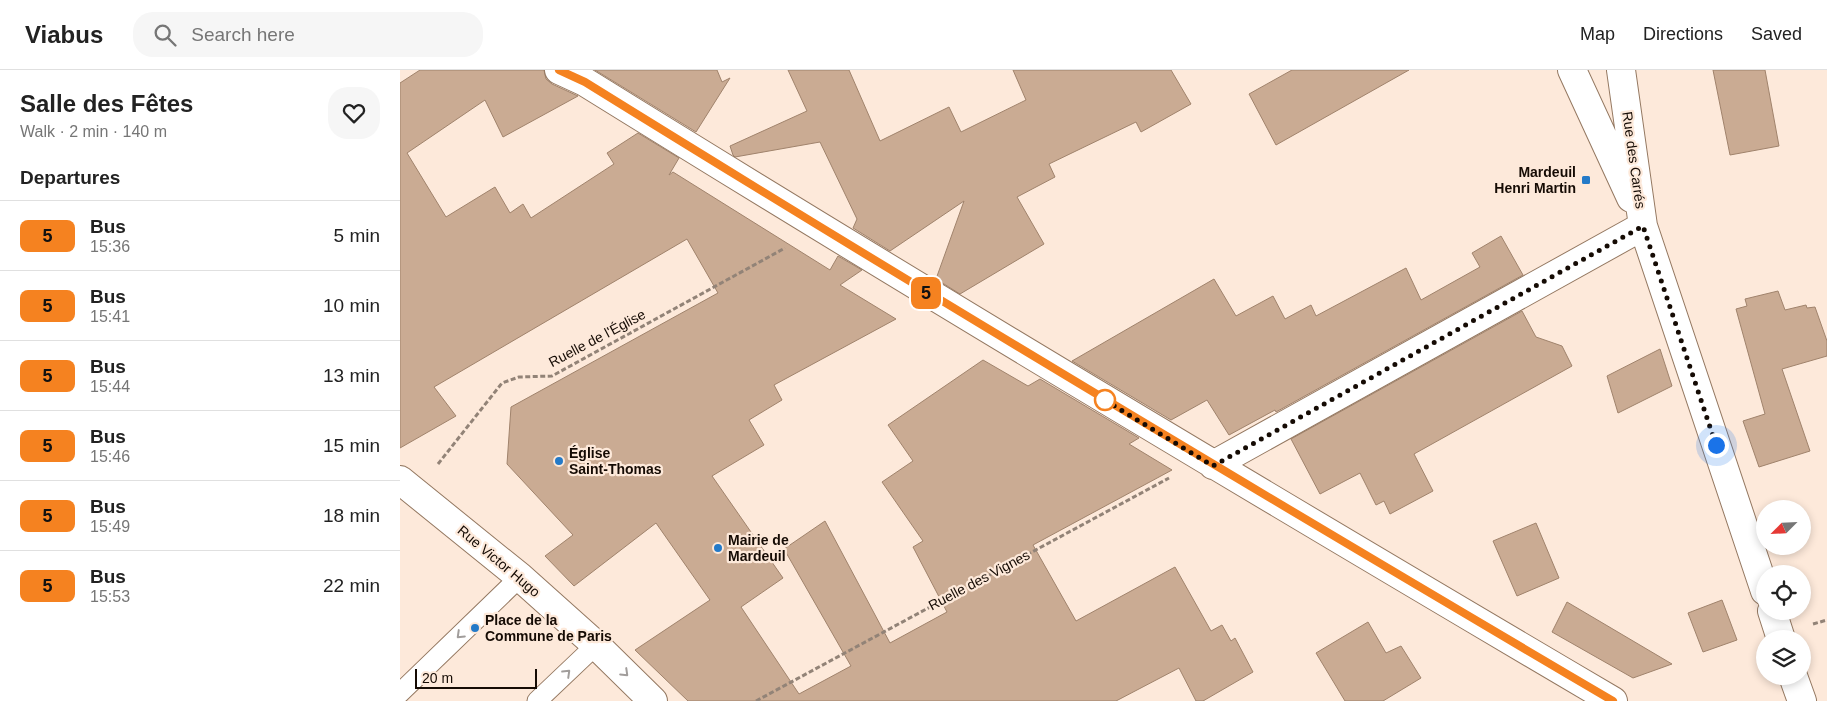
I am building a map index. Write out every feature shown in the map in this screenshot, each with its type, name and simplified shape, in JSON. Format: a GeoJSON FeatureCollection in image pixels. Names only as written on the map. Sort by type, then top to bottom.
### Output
{"type":"FeatureCollection","features":[{"type":"Feature","properties":{"kind":"street"},"geometry":{"type":"LineString","coordinates":[[559,70],[585,82],[1208,463],[1613,701]]}},
{"type":"Feature","properties":{"kind":"street"},"geometry":{"type":"LineString","coordinates":[[1208,463],[1643,226],[1572,70]]}},
{"type":"Feature","properties":{"kind":"street"},"geometry":{"type":"LineString","coordinates":[[1572,70],[1591,81],[1611,76],[1616,70]]}},
{"type":"Feature","properties":{"kind":"street","name":"Rue des Carrés"},"geometry":{"type":"LineString","coordinates":[[1621,70],[1643,226],[1756,565]]}},
{"type":"Feature","properties":{"kind":"street","name":"Rue Victor Hugo"},"geometry":{"type":"LineString","coordinates":[[408,487],[520,577],[596,645],[654,701]]}},
{"type":"Feature","properties":{"kind":"street"},"geometry":{"type":"LineString","coordinates":[[1796,685],[1802,701]]}},
{"type":"Feature","properties":{"kind":"lane"},"geometry":{"type":"LineString","coordinates":[[400,693],[520,577]]}},
{"type":"Feature","properties":{"kind":"lane"},"geometry":{"type":"LineString","coordinates":[[537,701],[596,645]]}},
{"type":"Feature","properties":{"kind":"path","name":"Ruelle de l'Église"},"geometry":{"type":"LineString","coordinates":[[408,487],[502,383],[519,376],[552,376],[821,228]]}},
{"type":"Feature","properties":{"kind":"path","name":"Ruelle des Vignes"},"geometry":{"type":"LineString","coordinates":[[756,701],[1208,463]]}},
{"type":"Feature","properties":{"kind":"building"},"geometry":{"type":"Polygon","coordinates":[[[420,70],[544,70],[546,79],[552,84],[578,96],[503,137],[485,100],[407,153],[446,217],[495,187],[510,213],[523,204],[531,218],[614,164],[607,153],[638,133],[679,158],[669,175],[673,172],[830,270],[838,256],[862,270],[840,285],[896,319],[774,385],[782,400],[749,420],[764,445],[712,476],[783,578],[741,607],[799,694],[851,666],[784,549],[825,521],[890,643],[947,612],[913,547],[923,541],[882,482],[913,461],[888,425],[983,360],[1028,386],[1040,379],[1139,438],[1129,444],[1172,470],[1033,545],[1076,621],[1175,567],[1211,631],[1222,625],[1231,641],[1235,638],[1253,672],[1203,701],[1196,701],[1179,668],[1116,701],[688,701],[635,650],[710,600],[656,523],[574,586],[545,556],[573,535],[507,464],[511,407],[718,293],[687,239],[434,387],[456,416],[400,448],[400,83],[420,70]]]}},
{"type":"Feature","properties":{"kind":"building"},"geometry":{"type":"Polygon","coordinates":[[[595,70],[717,70],[722,82],[730,78],[696,132],[595,70]]]}},
{"type":"Feature","properties":{"kind":"building"},"geometry":{"type":"Polygon","coordinates":[[[788,70],[849,70],[880,141],[949,107],[961,132],[1026,100],[1013,70],[1171,70],[1191,104],[1141,132],[1136,122],[1049,164],[1055,177],[1017,197],[1044,244],[960,294],[936,279],[964,201],[890,251],[853,228],[857,219],[820,142],[735,157],[733,155],[730,146],[807,111],[788,70]]]}},
{"type":"Feature","properties":{"kind":"building"},"geometry":{"type":"Polygon","coordinates":[[[1292,70],[1409,70],[1276,145],[1249,94],[1292,70]]]}},
{"type":"Feature","properties":{"kind":"building"},"geometry":{"type":"Polygon","coordinates":[[[1713,70],[1765,70],[1779,146],[1730,155],[1713,70]]]}},
{"type":"Feature","properties":{"kind":"building"},"geometry":{"type":"Polygon","coordinates":[[[1501,236],[1523,275],[1276,412],[1275,410],[1229,435],[1207,400],[1171,420],[1072,361],[1214,279],[1236,316],[1273,296],[1285,319],[1311,305],[1316,316],[1406,268],[1421,300],[1480,267],[1472,253],[1501,236]]]}},
{"type":"Feature","properties":{"kind":"building"},"geometry":{"type":"Polygon","coordinates":[[[1778,291],[1785,310],[1806,305],[1807,308],[1815,307],[1827,341],[1827,356],[1782,369],[1810,451],[1759,467],[1743,421],[1765,414],[1736,309],[1747,306],[1745,299],[1778,291]]]}},
{"type":"Feature","properties":{"kind":"building"},"geometry":{"type":"Polygon","coordinates":[[[1522,311],[1536,337],[1562,346],[1572,366],[1414,454],[1433,491],[1390,514],[1384,501],[1376,505],[1360,473],[1320,494],[1291,439],[1522,311]]]}},
{"type":"Feature","properties":{"kind":"building"},"geometry":{"type":"Polygon","coordinates":[[[1660,349],[1672,386],[1618,413],[1607,376],[1660,349]]]}},
{"type":"Feature","properties":{"kind":"building"},"geometry":{"type":"Polygon","coordinates":[[[1536,523],[1559,578],[1517,596],[1493,541],[1536,523]]]}},
{"type":"Feature","properties":{"kind":"building"},"geometry":{"type":"Polygon","coordinates":[[[1722,600],[1737,640],[1703,652],[1688,613],[1722,600]]]}},
{"type":"Feature","properties":{"kind":"building"},"geometry":{"type":"Polygon","coordinates":[[[1567,602],[1672,664],[1633,678],[1552,632],[1567,602]]]}},
{"type":"Feature","properties":{"kind":"building"},"geometry":{"type":"Polygon","coordinates":[[[1368,622],[1386,653],[1401,646],[1421,678],[1383,701],[1345,701],[1316,653],[1368,622]]]}},
{"type":"Feature","properties":{"kind":"bus line","name":"5"},"geometry":{"type":"LineString","coordinates":[[559,70],[585,82],[804,218],[1203,460],[1613,701]]}},
{"type":"Feature","properties":{"kind":"place","name":"Mardeuil Henri Martin"},"geometry":{"type":"Point","coordinates":[1586,180]}},
{"type":"Feature","properties":{"kind":"place","name":"Église Saint-Thomas"},"geometry":{"type":"Point","coordinates":[559,461]}},
{"type":"Feature","properties":{"kind":"place","name":"Mairie de Mardeuil"},"geometry":{"type":"Point","coordinates":[718,548]}},
{"type":"Feature","properties":{"kind":"place","name":"Place de la Commune de Paris"},"geometry":{"type":"Point","coordinates":[475,628]}},
{"type":"Feature","properties":{"kind":"route"},"geometry":{"type":"LineString","coordinates":[[1105,400],[1098,396],[1213,466],[1643,226],[1716,445]]}}]}
